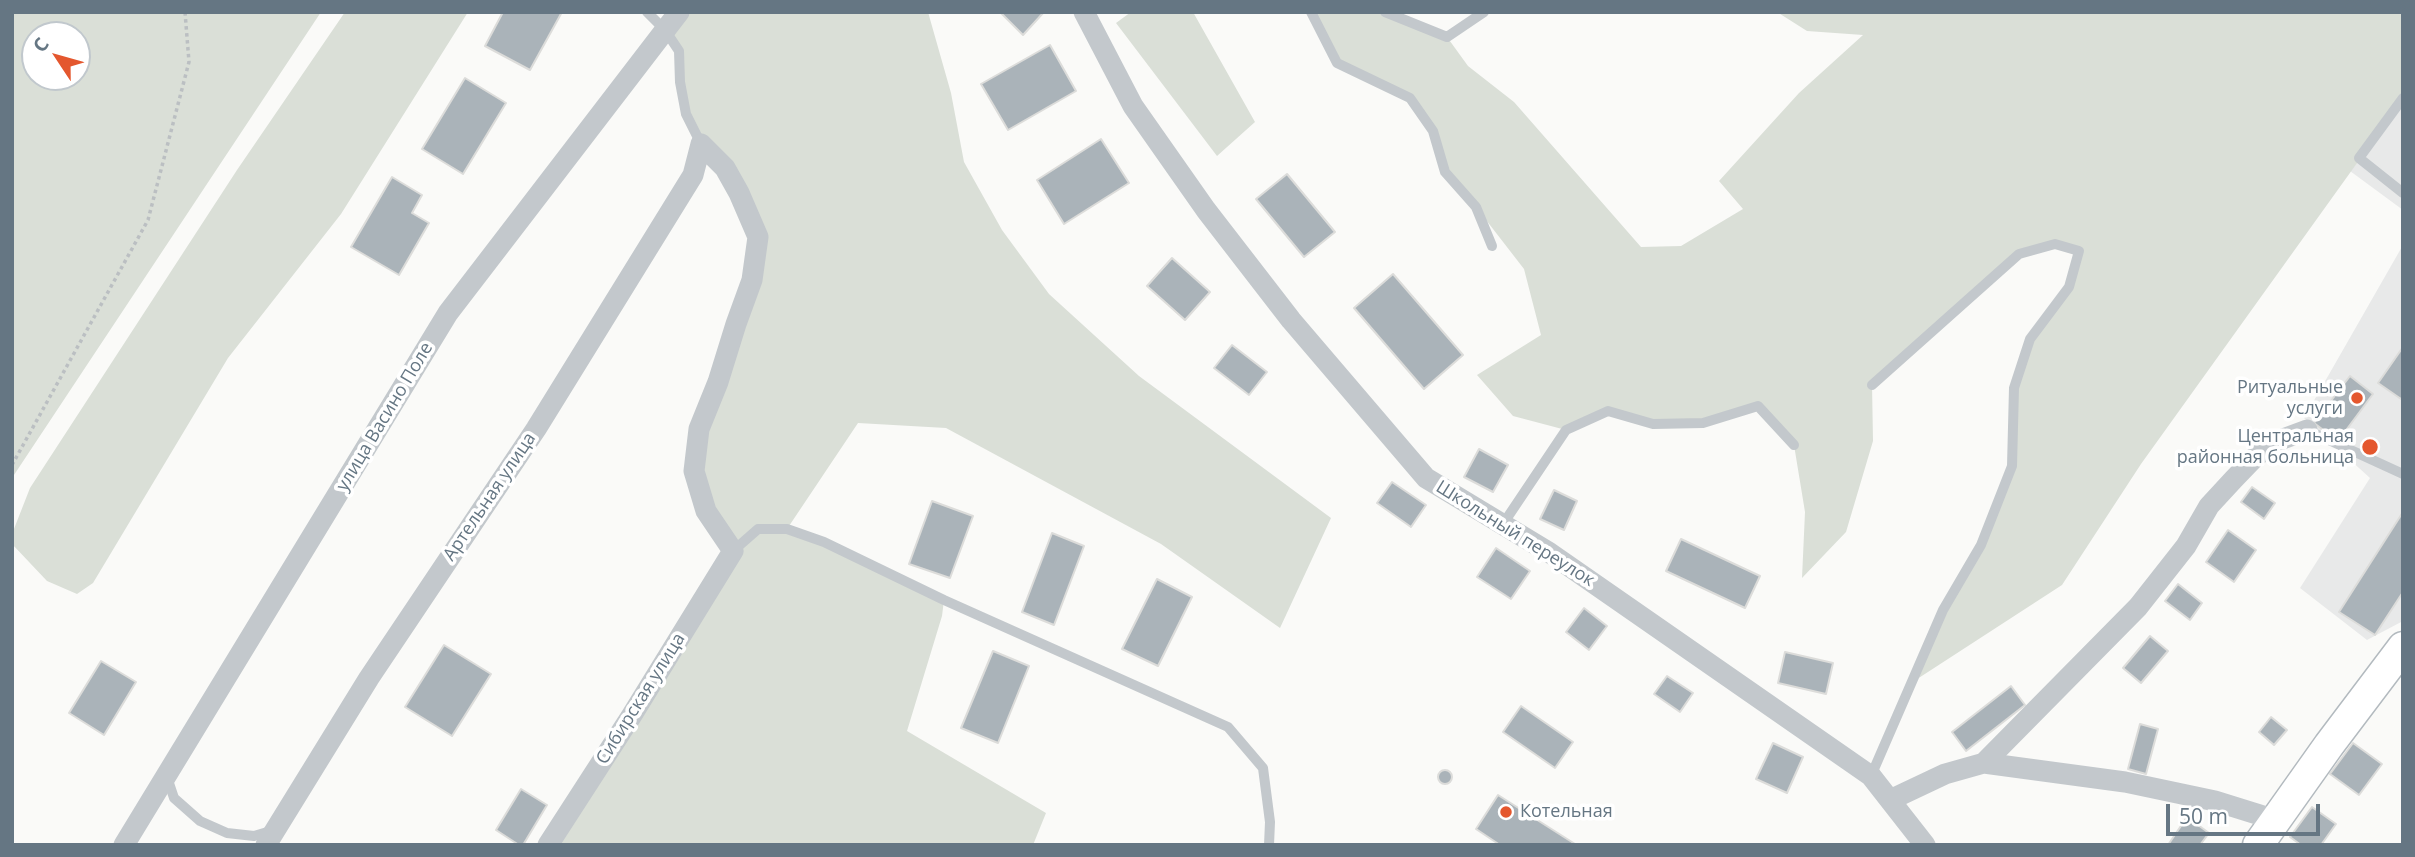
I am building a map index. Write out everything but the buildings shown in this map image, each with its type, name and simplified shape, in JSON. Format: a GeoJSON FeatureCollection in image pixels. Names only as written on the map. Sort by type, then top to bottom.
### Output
{"type":"FeatureCollection","features":[{"type":"Feature","properties":{"kind":"street","name":"улица Васино Поле"},"geometry":{"type":"LineString","coordinates":[[124,845],[449,313],[679,12]]}},
{"type":"Feature","properties":{"kind":"street","name":"Школьный переулок"},"geometry":{"type":"LineString","coordinates":[[1084,12],[1133,106],[1206,210],[1291,320],[1426,478],[1550,553],[1871,775],[1924,845]]}},
{"type":"Feature","properties":{"kind":"street"},"geometry":{"type":"LineString","coordinates":[[701,144],[725,168],[758,237],[752,280],[718,382],[699,429],[694,471],[706,511],[733,551]]}},
{"type":"Feature","properties":{"kind":"street","name":"Артельная улица"},"geometry":{"type":"LineString","coordinates":[[271,837],[369,678],[536,429],[693,175],[701,144]]}},
{"type":"Feature","properties":{"kind":"street"},"geometry":{"type":"LineString","coordinates":[[1984,763],[2138,607],[2186,546],[2210,506],[2256,456],[2280,440],[2307,430]]}},
{"type":"Feature","properties":{"kind":"street","name":"Сибирская улица"},"geometry":{"type":"LineString","coordinates":[[548,845],[733,551]]}},
{"type":"Feature","properties":{"kind":"street"},"geometry":{"type":"LineString","coordinates":[[2258,845],[2403,647]]}},
{"type":"Feature","properties":{"kind":"street"},"geometry":{"type":"LineString","coordinates":[[1889,800],[1945,774],[1984,763],[2125,782],[2215,801],[2276,820]]}},
{"type":"Feature","properties":{"kind":"lane"},"geometry":{"type":"LineString","coordinates":[[647,12],[665,30],[679,51],[680,82],[686,114],[701,144]]}},
{"type":"Feature","properties":{"kind":"lane"},"geometry":{"type":"LineString","coordinates":[[1311,12],[1337,63],[1410,98],[1433,131],[1445,172],[1476,207],[1492,246]]}},
{"type":"Feature","properties":{"kind":"lane"},"geometry":{"type":"LineString","coordinates":[[1385,12],[1447,37],[1484,12]]}},
{"type":"Feature","properties":{"kind":"lane"},"geometry":{"type":"LineString","coordinates":[[2403,98],[2359,158],[2403,193]]}},
{"type":"Feature","properties":{"kind":"lane"},"geometry":{"type":"LineString","coordinates":[[1871,775],[1943,610],[1981,545],[2012,466],[2014,388],[2031,339],[2069,287],[2079,251],[2055,244],[2019,254],[1872,384]]}},
{"type":"Feature","properties":{"kind":"lane"},"geometry":{"type":"LineString","coordinates":[[1503,524],[1566,430],[1608,411],[1653,424],[1703,423],[1758,406],[1794,445]]}},
{"type":"Feature","properties":{"kind":"lane"},"geometry":{"type":"LineString","coordinates":[[2307,430],[2403,474]]}},
{"type":"Feature","properties":{"kind":"lane"},"geometry":{"type":"LineString","coordinates":[[733,551],[758,529],[787,529],[824,542],[981,617],[1227,727],[1263,768],[1270,822],[1269,845]]}},
{"type":"Feature","properties":{"kind":"lane"},"geometry":{"type":"LineString","coordinates":[[166,774],[174,798],[200,821],[227,833],[271,837]]}},
{"type":"Feature","properties":{"kind":"path"},"geometry":{"type":"LineString","coordinates":[[12,466],[148,220],[189,62],[185,12]]}},
{"type":"Feature","properties":{"kind":"shaded area"},"geometry":{"type":"Polygon","coordinates":[[[12,12],[321,12],[12,478],[12,12]]]}},
{"type":"Feature","properties":{"kind":"shaded area"},"geometry":{"type":"Polygon","coordinates":[[[345,12],[468,12],[341,214],[228,358],[93,583],[77,594],[47,581],[12,544],[12,534],[30,488],[237,170],[345,12]]]}},
{"type":"Feature","properties":{"kind":"shaded area"},"geometry":{"type":"Polygon","coordinates":[[[679,12],[928,12],[951,93],[964,162],[1002,230],[1049,294],[1139,376],[1331,518],[1280,628],[1161,544],[946,428],[858,423],[787,529],[944,600],[942,616],[907,731],[1046,813],[1033,845],[548,845],[732,551],[694,471],[758,237],[686,114],[679,51],[665,30],[679,12]]]}},
{"type":"Feature","properties":{"kind":"shaded area"},"geometry":{"type":"Polygon","coordinates":[[[1131,12],[1193,12],[1255,122],[1217,156],[1116,23],[1131,12]]]}},
{"type":"Feature","properties":{"kind":"shaded area"},"geometry":{"type":"Polygon","coordinates":[[[1311,12],[1385,12],[1447,37],[1468,66],[1514,102],[1641,247],[1681,246],[1743,209],[1719,181],[1799,93],[1863,35],[1807,31],[1777,12],[2403,12],[2403,99],[2141,464],[2062,585],[1911,683],[1981,545],[2012,466],[2014,388],[2030,339],[2069,287],[2079,251],[2055,244],[2019,254],[1872,384],[1873,441],[1846,532],[1802,578],[1805,512],[1794,445],[1758,406],[1703,423],[1653,424],[1608,411],[1566,430],[1513,416],[1477,375],[1541,335],[1524,269],[1445,172],[1433,131],[1410,98],[1337,63],[1311,12]]]}},
{"type":"Feature","properties":{"kind":"shaded area"},"geometry":{"type":"Polygon","coordinates":[[[2403,102],[2403,210],[2350,171],[2403,102]]]}},
{"type":"Feature","properties":{"kind":"shaded area","name":"Центральная районная больница"},"geometry":{"type":"Polygon","coordinates":[[[2403,245],[2403,621],[2367,640],[2300,588],[2370,478],[2304,418],[2403,245]]]}},
{"type":"Feature","properties":{"kind":"place","name":"Ритуальные услуги"},"geometry":{"type":"Point","coordinates":[2357,398]}},
{"type":"Feature","properties":{"kind":"place","name":"Центральная районная больница"},"geometry":{"type":"Point","coordinates":[2370,447]}},
{"type":"Feature","properties":{"kind":"place","name":"Котельная"},"geometry":{"type":"Point","coordinates":[1506,812]}}]}
